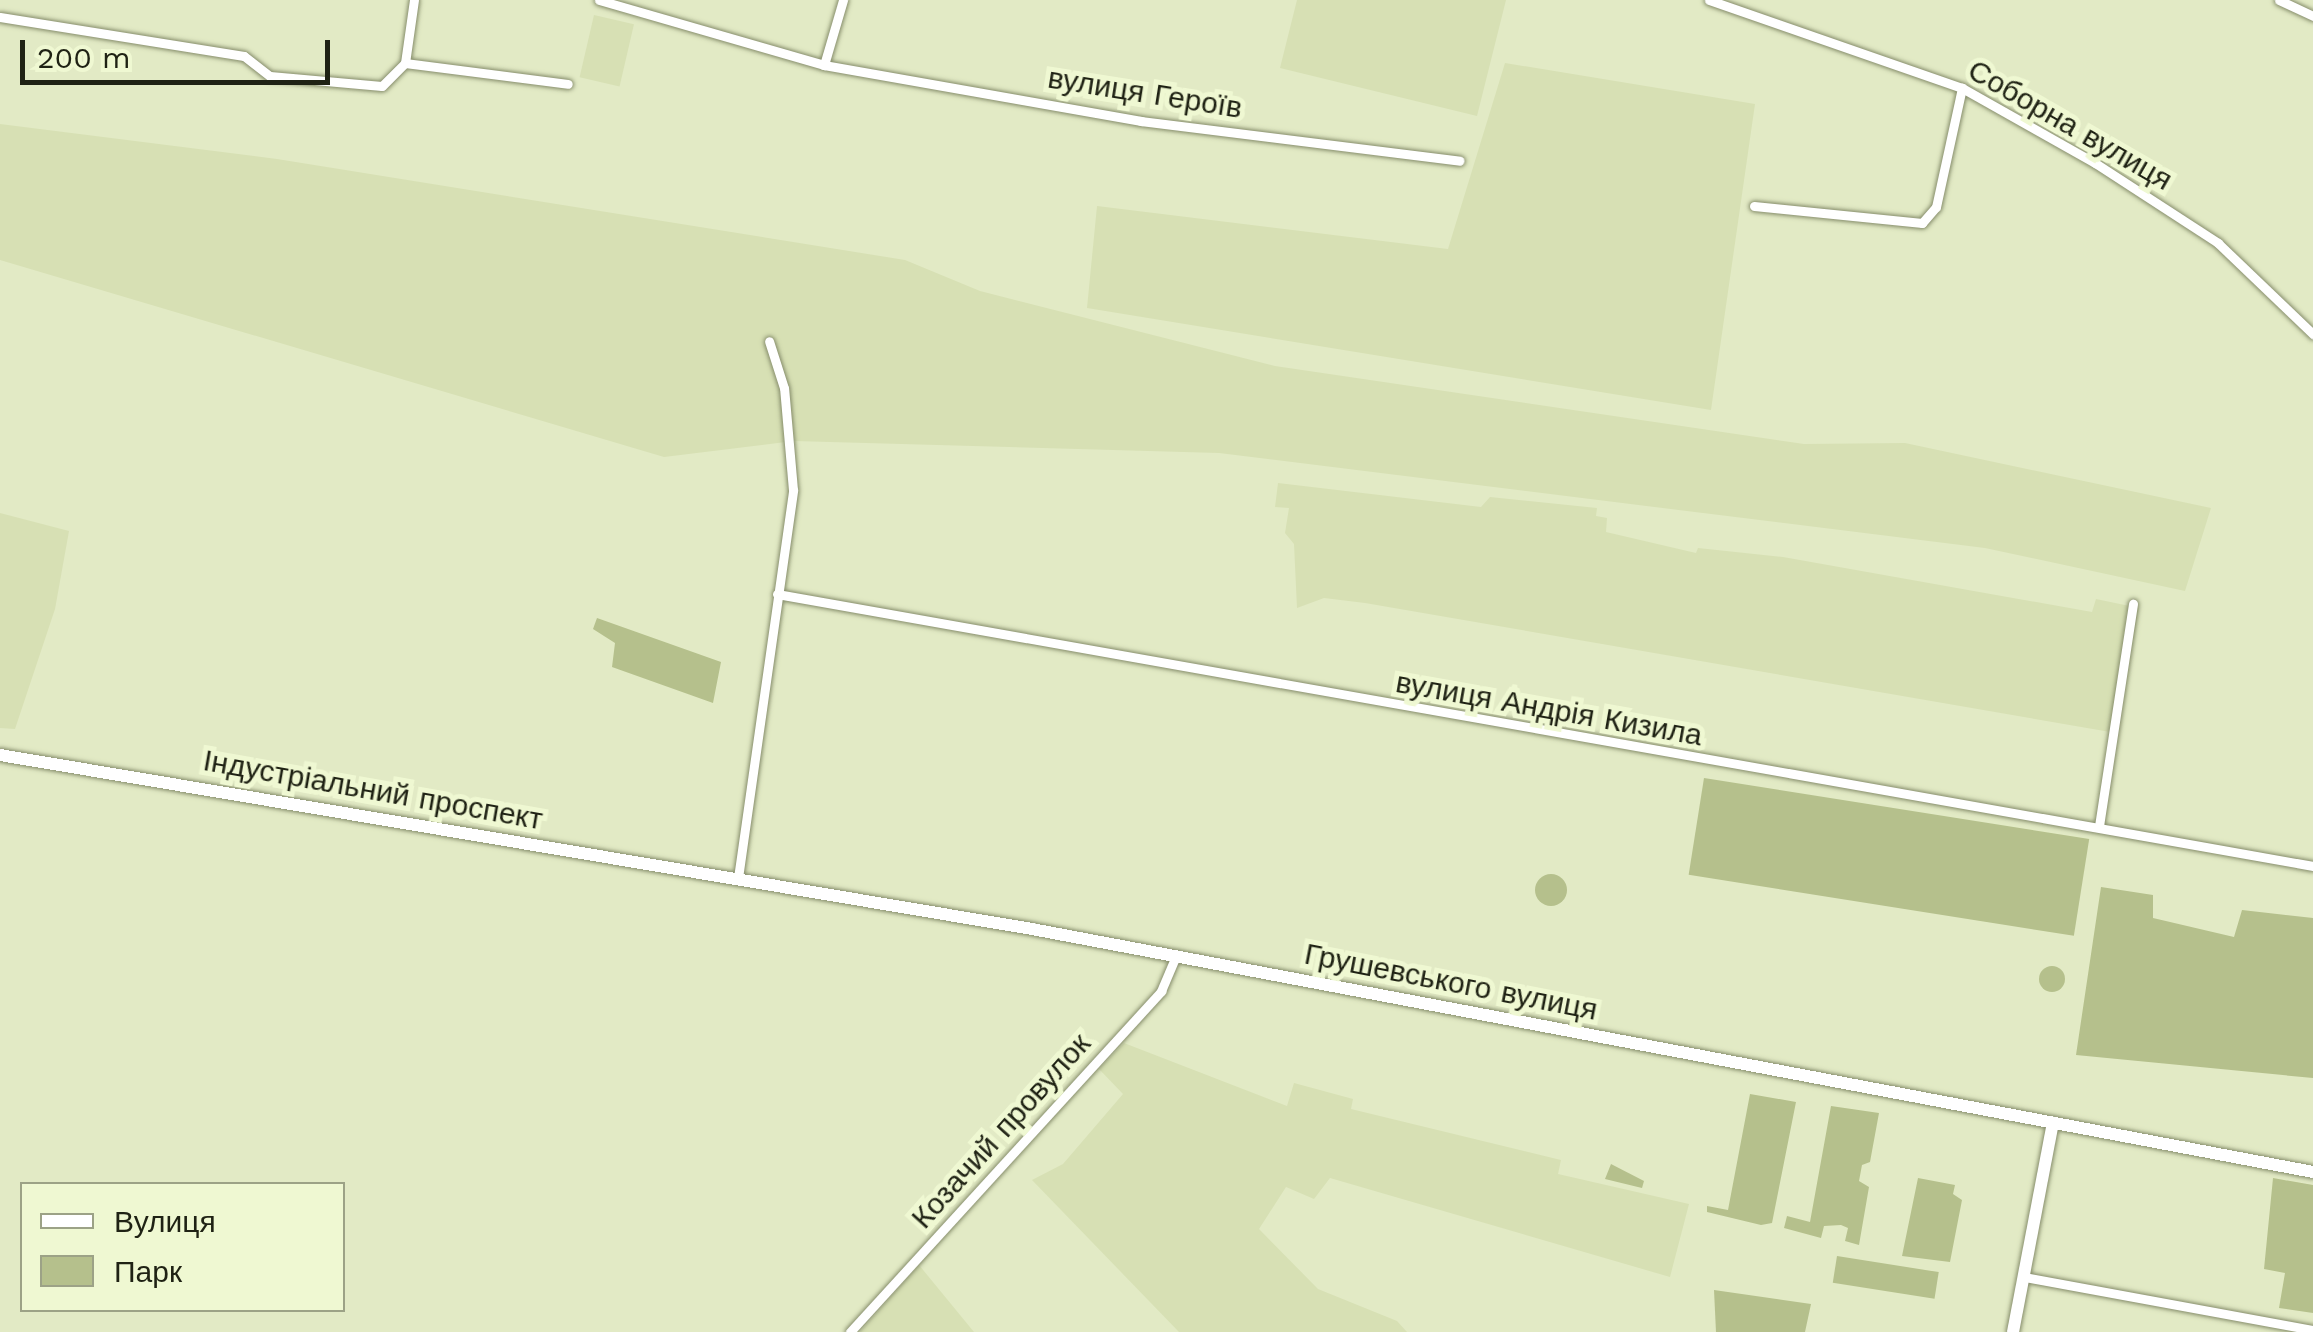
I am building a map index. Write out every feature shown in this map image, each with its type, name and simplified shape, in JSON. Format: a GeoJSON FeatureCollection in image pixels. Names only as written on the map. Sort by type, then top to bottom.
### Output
{"type":"FeatureCollection","features":[{"type":"Feature","properties":{"kind":"street"},"geometry":{"type":"LineString","coordinates":[[0,17],[244,56],[270,76],[382,86],[405,63],[414,0]]}},
{"type":"Feature","properties":{"kind":"street","name":"вулиця Героїв"},"geometry":{"type":"LineString","coordinates":[[599,0],[636,5],[824,65],[1141,121],[1460,160]]}},
{"type":"Feature","properties":{"kind":"street"},"geometry":{"type":"LineString","coordinates":[[824,65],[842,0]]}},
{"type":"Feature","properties":{"kind":"street","name":"Соборна вулиця"},"geometry":{"type":"LineString","coordinates":[[1709,0],[1962,88],[2095,163],[2218,243],[2313,334]]}},
{"type":"Feature","properties":{"kind":"street"},"geometry":{"type":"LineString","coordinates":[[2279,0],[2313,16]]}},
{"type":"Feature","properties":{"kind":"street"},"geometry":{"type":"LineString","coordinates":[[405,63],[568,84]]}},
{"type":"Feature","properties":{"kind":"street"},"geometry":{"type":"LineString","coordinates":[[1754,206],[1922,223],[1936,206],[1962,88]]}},
{"type":"Feature","properties":{"kind":"street"},"geometry":{"type":"LineString","coordinates":[[738,878],[792,490],[784,388],[769,341]]}},
{"type":"Feature","properties":{"kind":"street","name":"вулиця Андрія Кизила"},"geometry":{"type":"LineString","coordinates":[[777,594],[1697,761],[2099,826],[2313,866]]}},
{"type":"Feature","properties":{"kind":"street"},"geometry":{"type":"LineString","coordinates":[[2099,826],[2134,604]]}},
{"type":"Feature","properties":{"kind":"street","name":"Індустріальний проспект"},"geometry":{"type":"LineString","coordinates":[[0,756],[738,878]]}},
{"type":"Feature","properties":{"kind":"street","name":"Грушевського вулиця"},"geometry":{"type":"LineString","coordinates":[[738,878],[1176,955],[2312,1171]]}},
{"type":"Feature","properties":{"kind":"street","name":"Козачий провулок"},"geometry":{"type":"LineString","coordinates":[[850,1332],[1162,991],[1176,955]]}},
{"type":"Feature","properties":{"kind":"street"},"geometry":{"type":"LineString","coordinates":[[2013,1332],[2052,1123]]}},
{"type":"Feature","properties":{"kind":"street"},"geometry":{"type":"LineString","coordinates":[[2024,1277],[2313,1330]]}},
{"type":"Feature","properties":{"kind":"shaded area"},"geometry":{"type":"Polygon","coordinates":[[[1297,0],[1506,0],[1477,116],[1280,68],[1297,0]]]}},
{"type":"Feature","properties":{"kind":"shaded area"},"geometry":{"type":"Polygon","coordinates":[[[594,15],[634,24],[620,87],[580,77],[594,15]]]}},
{"type":"Feature","properties":{"kind":"shaded area"},"geometry":{"type":"Polygon","coordinates":[[[1505,63],[1755,104],[1711,410],[1087,308],[1097,206],[1448,249],[1505,63]]]}},
{"type":"Feature","properties":{"kind":"shaded area"},"geometry":{"type":"Polygon","coordinates":[[[0,124],[277,159],[905,260],[980,291],[1275,366],[1804,444],[1905,443],[2211,508],[2185,591],[1985,548],[1219,453],[794,441],[664,457],[0,260],[0,124]]]}},
{"type":"Feature","properties":{"kind":"shaded area"},"geometry":{"type":"Polygon","coordinates":[[[1278,483],[1481,507],[1490,497],[1597,508],[1596,516],[1607,518],[1606,532],[1696,553],[1698,548],[1783,557],[2092,612],[2096,599],[2139,608],[2116,733],[1365,603],[1324,598],[1297,608],[1294,544],[1285,533],[1289,508],[1275,507],[1278,483]]]}},
{"type":"Feature","properties":{"kind":"shaded area"},"geometry":{"type":"Polygon","coordinates":[[[0,513],[69,531],[55,609],[15,729],[0,728],[0,513]]]}},
{"type":"Feature","properties":{"kind":"shaded area"},"geometry":{"type":"Polygon","coordinates":[[[1124,1043],[1287,1106],[1294,1083],[1353,1099],[1351,1109],[1561,1160],[1558,1174],[1689,1204],[1670,1277],[1330,1178],[1314,1199],[1286,1187],[1259,1229],[1318,1289],[1397,1321],[1407,1332],[1179,1332],[1032,1180],[1063,1164],[1123,1094],[1099,1069],[1124,1043]]]}},
{"type":"Feature","properties":{"kind":"shaded area"},"geometry":{"type":"Polygon","coordinates":[[[919,1265],[974,1332],[860,1332],[919,1265]]]}},
{"type":"Feature","properties":{"kind":"green space"},"geometry":{"type":"Polygon","coordinates":[[[597,618],[721,662],[713,703],[612,667],[615,643],[593,629],[597,618]]]}},
{"type":"Feature","properties":{"kind":"green space"},"geometry":{"type":"Polygon","coordinates":[[[1704,778],[2089,839],[2074,936],[1689,875],[1704,778]]]}},
{"type":"Feature","properties":{"kind":"green space"},"geometry":{"type":"Polygon","coordinates":[[[1551,874],[1562,879],[1567,890],[1562,901],[1551,906],[1540,901],[1535,890],[1540,879],[1551,874]]]}},
{"type":"Feature","properties":{"kind":"green space"},"geometry":{"type":"Polygon","coordinates":[[[2101,887],[2153,895],[2153,918],[2234,937],[2242,910],[2313,918],[2313,1078],[2076,1055],[2101,887]]]}},
{"type":"Feature","properties":{"kind":"green space"},"geometry":{"type":"Polygon","coordinates":[[[2052,966],[2061,970],[2065,979],[2061,988],[2052,992],[2043,988],[2039,979],[2043,970],[2052,966]]]}},
{"type":"Feature","properties":{"kind":"green space"},"geometry":{"type":"Polygon","coordinates":[[[1750,1094],[1796,1102],[1772,1223],[1761,1225],[1707,1212],[1707,1206],[1728,1210],[1750,1094]]]}},
{"type":"Feature","properties":{"kind":"green space"},"geometry":{"type":"Polygon","coordinates":[[[1831,1106],[1879,1113],[1870,1162],[1862,1165],[1859,1181],[1869,1187],[1859,1245],[1845,1241],[1848,1228],[1841,1225],[1824,1226],[1821,1238],[1784,1228],[1787,1216],[1810,1222],[1831,1106]]]}},
{"type":"Feature","properties":{"kind":"green space"},"geometry":{"type":"Polygon","coordinates":[[[1611,1164],[1644,1181],[1642,1188],[1605,1179],[1611,1164]]]}},
{"type":"Feature","properties":{"kind":"green space"},"geometry":{"type":"Polygon","coordinates":[[[1918,1178],[1955,1185],[1953,1194],[1962,1200],[1950,1262],[1902,1256],[1918,1178]]]}},
{"type":"Feature","properties":{"kind":"green space"},"geometry":{"type":"Polygon","coordinates":[[[2273,1178],[2313,1185],[2313,1313],[2279,1308],[2285,1273],[2264,1269],[2273,1178]]]}},
{"type":"Feature","properties":{"kind":"green space"},"geometry":{"type":"Polygon","coordinates":[[[1837,1256],[1939,1272],[1935,1299],[1833,1283],[1837,1256]]]}},
{"type":"Feature","properties":{"kind":"green space"},"geometry":{"type":"Polygon","coordinates":[[[1714,1290],[1811,1304],[1805,1332],[1716,1332],[1714,1290]]]}}]}
